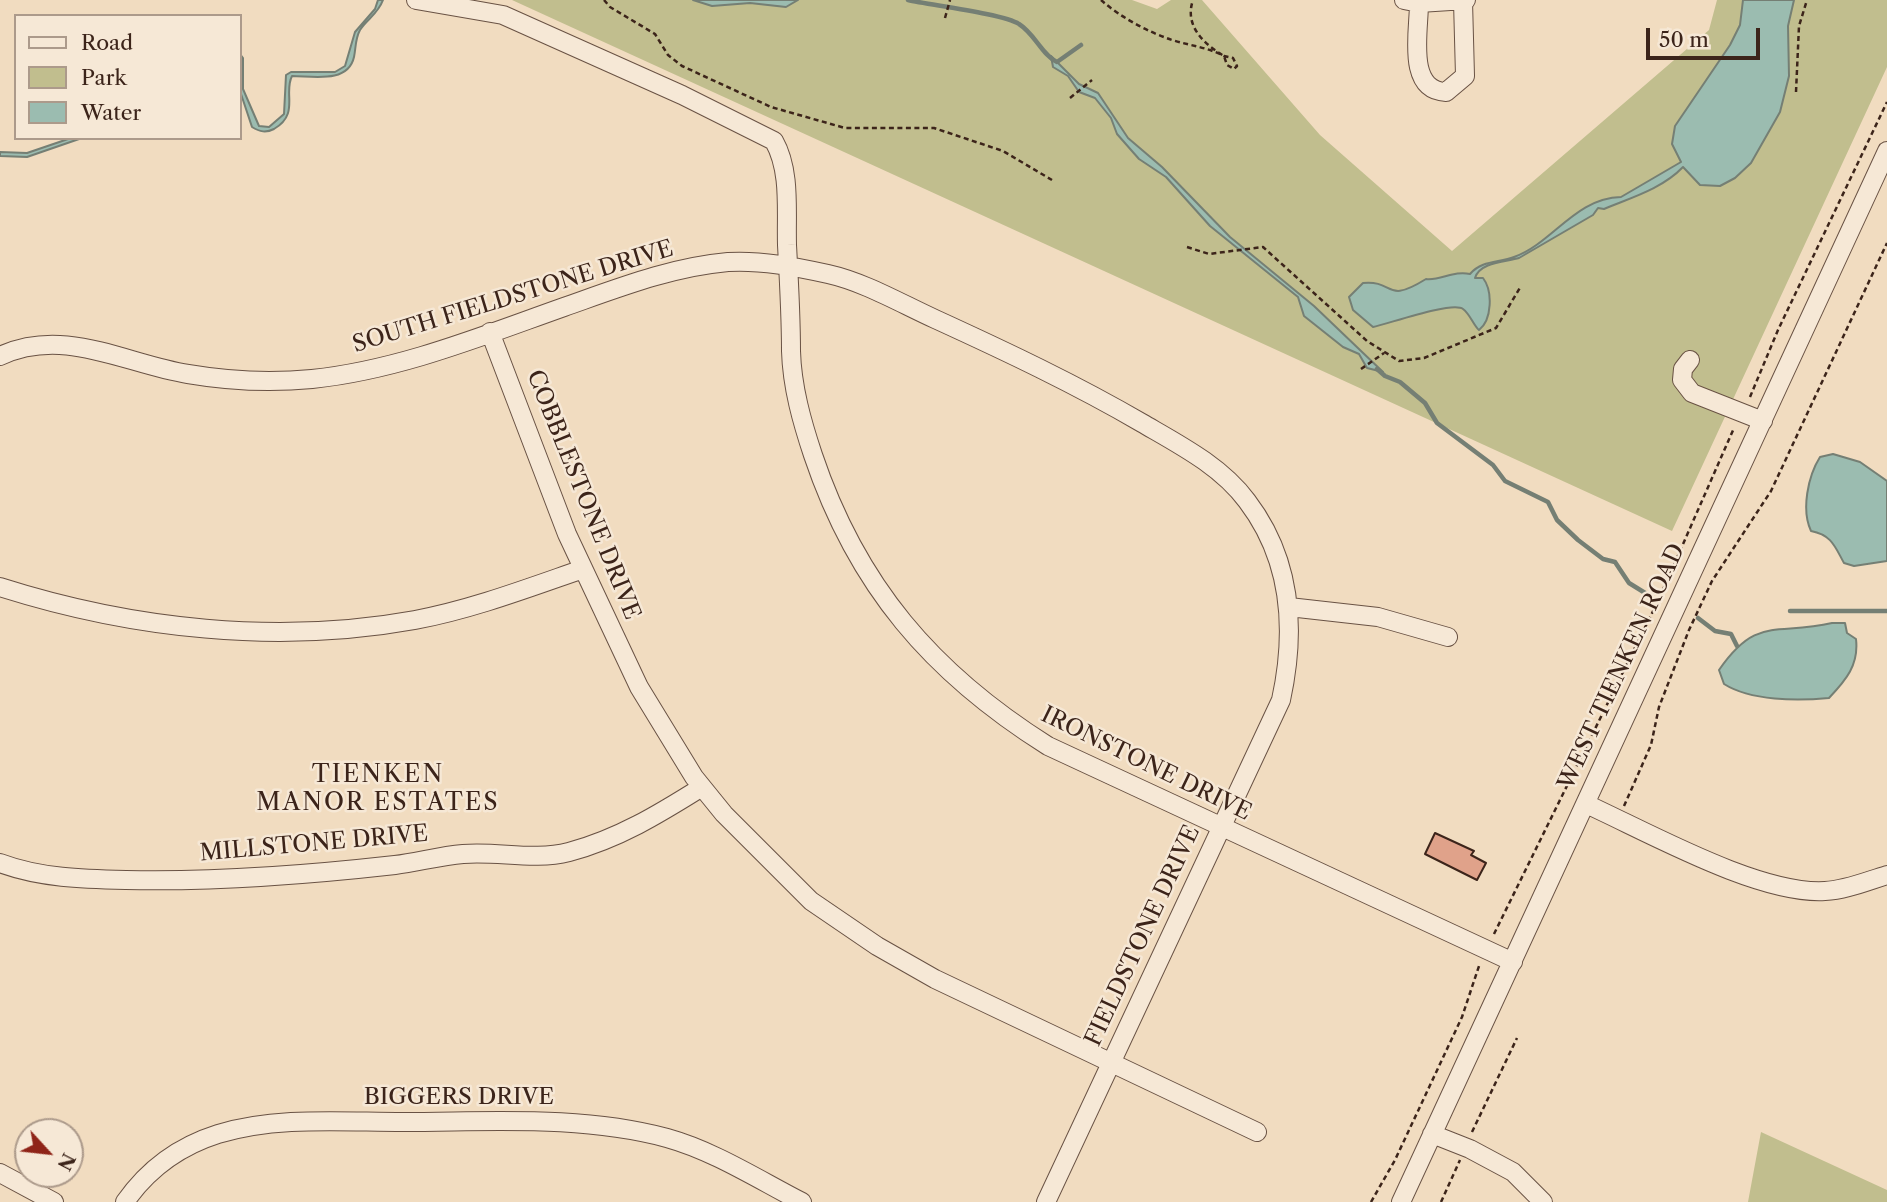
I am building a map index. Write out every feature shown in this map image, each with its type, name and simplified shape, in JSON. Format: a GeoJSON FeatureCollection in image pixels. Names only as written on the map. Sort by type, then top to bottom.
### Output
{"type":"FeatureCollection","features":[{"type":"Feature","properties":{"kind":"street","name":"IRONSTONE DRIVE"},"geometry":{"type":"LineString","coordinates":[[416,0],[503,16],[682,95],[774,141],[782,154],[792,363],[802,419],[836,518],[867,573],[900,620],[971,691],[1009,722],[1048,746],[1220,829],[1513,962]]}},
{"type":"Feature","properties":{"kind":"street"},"geometry":{"type":"LineString","coordinates":[[1464,0],[1465,76],[1457,86],[1446,92],[1435,91],[1423,83],[1411,1],[1464,0]]}},
{"type":"Feature","properties":{"kind":"street","name":"WEST TIENKEN ROAD"},"geometry":{"type":"LineString","coordinates":[[1401,1202],[1887,151]]}},
{"type":"Feature","properties":{"kind":"street","name":"SOUTH FIELDSTONE DRIVE"},"geometry":{"type":"LineString","coordinates":[[0,356],[62,343],[187,374],[249,382],[299,379],[388,366],[603,292],[682,269],[733,262],[778,264],[830,274],[1006,352],[1094,395],[1219,470],[1245,498],[1272,542],[1278,554],[1289,607]]}},
{"type":"Feature","properties":{"kind":"street","name":"COBBLESTONE DRIVE"},"geometry":{"type":"LineString","coordinates":[[489,332],[583,569],[639,687],[702,787],[724,814],[811,901],[877,946],[934,979],[1257,1132]]}},
{"type":"Feature","properties":{"kind":"street"},"geometry":{"type":"LineString","coordinates":[[1690,360],[1683,369],[1682,380],[1692,393],[1763,421]]}},
{"type":"Feature","properties":{"kind":"street"},"geometry":{"type":"LineString","coordinates":[[0,587],[125,621],[225,629],[332,630],[417,620],[493,600],[583,569]]}},
{"type":"Feature","properties":{"kind":"street"},"geometry":{"type":"LineString","coordinates":[[1289,607],[1378,617],[1448,637]]}},
{"type":"Feature","properties":{"kind":"street","name":"FIELDSTONE DRIVE"},"geometry":{"type":"LineString","coordinates":[[1046,1202],[1281,700],[1290,644],[1289,607]]}},
{"type":"Feature","properties":{"kind":"street","name":"MILLSTONE DRIVE"},"geometry":{"type":"LineString","coordinates":[[0,863],[45,875],[77,879],[179,881],[322,873],[465,854],[537,857],[567,853],[611,838],[647,822],[702,787]]}},
{"type":"Feature","properties":{"kind":"street"},"geometry":{"type":"LineString","coordinates":[[1586,804],[1743,875],[1786,889],[1826,891],[1887,875]]}},
{"type":"Feature","properties":{"kind":"street","name":"BIGGERS DRIVE"},"geometry":{"type":"LineString","coordinates":[[125,1202],[165,1159],[187,1146],[220,1133],[292,1122],[502,1120],[600,1124],[670,1139],[802,1202]]}},
{"type":"Feature","properties":{"kind":"street"},"geometry":{"type":"LineString","coordinates":[[1432,1134],[1465,1147],[1513,1172],[1543,1202]]}},
{"type":"Feature","properties":{"kind":"street"},"geometry":{"type":"LineString","coordinates":[[0,1173],[54,1202]]}},
{"type":"Feature","properties":{"kind":"path"},"geometry":{"type":"LineString","coordinates":[[604,0],[610,8],[654,34],[667,55],[682,66],[771,107],[845,128],[934,128],[1003,151],[1052,180]]}},
{"type":"Feature","properties":{"kind":"path"},"geometry":{"type":"LineString","coordinates":[[945,18],[950,0]]}},
{"type":"Feature","properties":{"kind":"path"},"geometry":{"type":"LineString","coordinates":[[1101,0],[1114,12],[1169,39],[1206,47],[1224,56],[1205,45],[1196,32],[1191,12],[1194,0]]}},
{"type":"Feature","properties":{"kind":"path"},"geometry":{"type":"LineString","coordinates":[[1796,92],[1799,26],[1807,0]]}},
{"type":"Feature","properties":{"kind":"path"},"geometry":{"type":"LineString","coordinates":[[1070,98],[1092,80]]}},
{"type":"Feature","properties":{"kind":"path"},"geometry":{"type":"LineString","coordinates":[[1371,1202],[1395,1160],[1462,1017],[1486,950],[1658,601],[1887,102]]}},
{"type":"Feature","properties":{"kind":"path"},"geometry":{"type":"LineString","coordinates":[[1618,818],[1650,745],[1658,707],[1689,630],[1712,581],[1771,491],[1887,243]]}},
{"type":"Feature","properties":{"kind":"path"},"geometry":{"type":"LineString","coordinates":[[1187,247],[1209,254],[1253,246],[1263,247],[1367,341],[1384,353],[1407,361],[1475,338],[1501,323],[1509,302],[1521,286]]}},
{"type":"Feature","properties":{"kind":"path"},"geometry":{"type":"LineString","coordinates":[[1361,369],[1384,353]]}},
{"type":"Feature","properties":{"kind":"path"},"geometry":{"type":"LineString","coordinates":[[1441,1202],[1517,1038]]}},
{"type":"Feature","properties":{"kind":"green space"},"geometry":{"type":"Polygon","coordinates":[[[512,0],[1132,0],[1157,9],[1171,0],[1202,0],[1320,135],[1452,251],[1709,30],[1717,0],[1887,0],[1887,67],[1672,531],[512,0]]]}},
{"type":"Feature","properties":{"kind":"green space"},"geometry":{"type":"Polygon","coordinates":[[[1761,1132],[1887,1190],[1887,1202],[1748,1202],[1761,1132]]]}},
{"type":"Feature","properties":{"kind":"water"},"geometry":{"type":"Polygon","coordinates":[[[378,0],[383,0],[358,33],[354,57],[345,71],[328,77],[292,76],[287,117],[274,129],[260,131],[252,127],[242,97],[242,57],[243,89],[259,126],[269,127],[284,114],[286,75],[291,72],[335,72],[345,66],[355,32],[375,9],[378,0]]]}},
{"type":"Feature","properties":{"kind":"water"},"geometry":{"type":"Polygon","coordinates":[[[693,0],[798,0],[786,7],[750,3],[712,6],[693,0]]]}},
{"type":"Feature","properties":{"kind":"water"},"geometry":{"type":"Polygon","coordinates":[[[1743,0],[1794,0],[1788,26],[1789,76],[1780,112],[1751,163],[1735,178],[1720,186],[1700,185],[1683,167],[1675,175],[1645,192],[1604,209],[1598,208],[1593,215],[1519,258],[1482,269],[1475,278],[1483,278],[1490,305],[1487,319],[1479,330],[1465,311],[1457,307],[1434,310],[1373,327],[1353,310],[1349,297],[1363,283],[1373,283],[1396,291],[1413,287],[1426,279],[1458,273],[1470,274],[1485,264],[1508,259],[1528,250],[1590,205],[1621,197],[1681,162],[1672,144],[1675,126],[1730,45],[1740,25],[1743,0]]]}},
{"type":"Feature","properties":{"kind":"water"},"geometry":{"type":"Polygon","coordinates":[[[1051,56],[1079,84],[1098,93],[1128,138],[1162,167],[1230,237],[1314,306],[1383,372],[1367,368],[1359,354],[1343,347],[1304,316],[1298,297],[1210,226],[1166,177],[1139,159],[1117,134],[1111,118],[1095,98],[1079,92],[1068,76],[1053,67],[1051,56]]]}},
{"type":"Feature","properties":{"kind":"water"},"geometry":{"type":"Polygon","coordinates":[[[65,140],[76,140],[27,157],[0,156],[0,152],[27,153],[65,140]]]}},
{"type":"Feature","properties":{"kind":"water"},"geometry":{"type":"Polygon","coordinates":[[[1833,454],[1860,462],[1887,481],[1887,561],[1854,566],[1844,563],[1824,535],[1811,531],[1806,513],[1809,483],[1820,457],[1833,454]]]}},
{"type":"Feature","properties":{"kind":"water"},"geometry":{"type":"Polygon","coordinates":[[[1845,623],[1847,633],[1856,639],[1856,648],[1850,672],[1829,698],[1761,697],[1724,684],[1719,670],[1732,653],[1757,634],[1845,623]]]}},
{"type":"Feature","properties":{"kind":"building"},"geometry":{"type":"Polygon","coordinates":[[[1435,833],[1474,851],[1471,855],[1486,863],[1477,880],[1425,854],[1435,833]]]}},
{"type":"Feature","properties":{"kind":"waterway"},"geometry":{"type":"LineString","coordinates":[[908,0],[1011,20],[1025,28],[1047,55],[1057,62],[1081,45]]}},
{"type":"Feature","properties":{"kind":"waterway"},"geometry":{"type":"LineString","coordinates":[[1377,369],[1385,376],[1400,382],[1425,403],[1437,423],[1493,465],[1505,481],[1548,502],[1557,520],[1578,540],[1603,559],[1615,562],[1629,583],[1650,596]]}},
{"type":"Feature","properties":{"kind":"waterway"},"geometry":{"type":"LineString","coordinates":[[1790,611],[1887,611]]}},
{"type":"Feature","properties":{"kind":"waterway"},"geometry":{"type":"LineString","coordinates":[[1698,618],[1715,631],[1731,634],[1737,646]]}},
{"type":"Feature","properties":{"kind":"district","name":"TIENKEN MANOR ESTATES"},"geometry":{"type":"Point","coordinates":[378,789]}}]}
